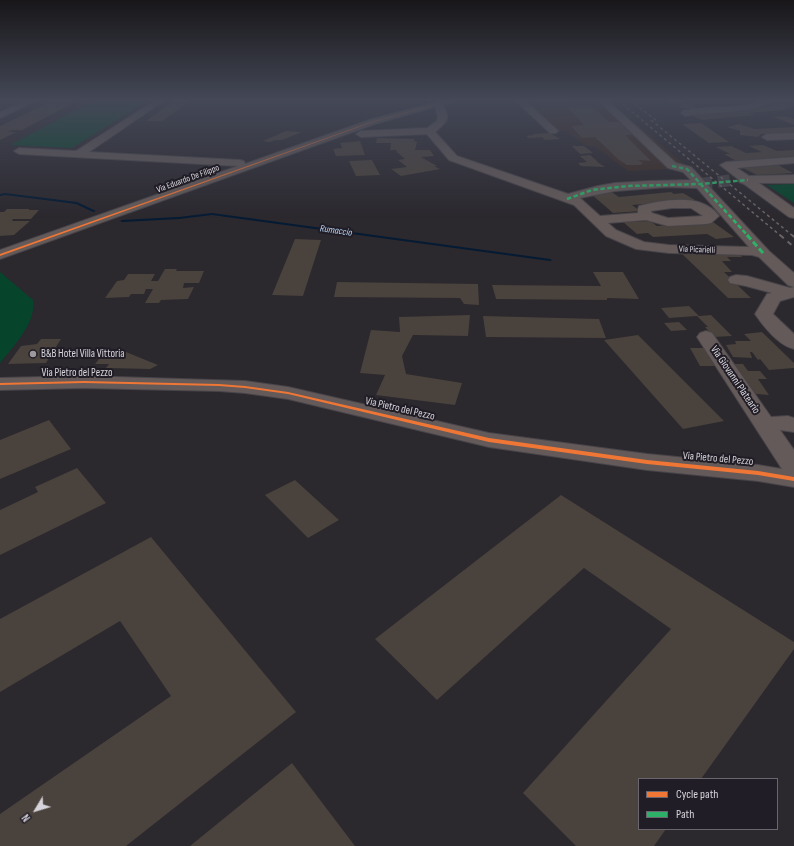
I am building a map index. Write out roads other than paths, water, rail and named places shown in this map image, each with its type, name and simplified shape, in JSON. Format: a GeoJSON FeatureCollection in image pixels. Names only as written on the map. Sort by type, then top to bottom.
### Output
{"type":"FeatureCollection","features":[{"type":"Feature","properties":{"kind":"street"},"geometry":{"type":"LineString","coordinates":[[78,154],[100,139]]}},
{"type":"Feature","properties":{"kind":"street","name":"Via Eduardo De Filippo"},"geometry":{"type":"LineString","coordinates":[[0,247],[309,139]]}},
{"type":"Feature","properties":{"kind":"street","name":"Via Eduardo De Filippo"},"geometry":{"type":"LineString","coordinates":[[0,254],[322,139]]}},
{"type":"Feature","properties":{"kind":"street","name":"Via Picarielli"},"geometry":{"type":"LineString","coordinates":[[436,139],[453,158],[578,202],[610,233],[641,246],[668,249],[752,251],[764,254]]}},
{"type":"Feature","properties":{"kind":"street"},"geometry":{"type":"LineString","coordinates":[[644,139],[672,166],[687,169],[764,254],[793,289]]}},
{"type":"Feature","properties":{"kind":"street"},"geometry":{"type":"LineString","coordinates":[[20,151],[240,163]]}},
{"type":"Feature","properties":{"kind":"street"},"geometry":{"type":"LineString","coordinates":[[794,160],[726,165],[794,214]]}},
{"type":"Feature","properties":{"kind":"street"},"geometry":{"type":"LineString","coordinates":[[780,161],[794,168]]}},
{"type":"Feature","properties":{"kind":"street"},"geometry":{"type":"LineString","coordinates":[[734,180],[794,179]]}},
{"type":"Feature","properties":{"kind":"street"},"geometry":{"type":"LineString","coordinates":[[567,199],[592,190],[672,183],[700,184]]}},
{"type":"Feature","properties":{"kind":"street"},"geometry":{"type":"LineString","coordinates":[[597,220],[646,216]]}},
{"type":"Feature","properties":{"kind":"street"},"geometry":{"type":"LineString","coordinates":[[736,280],[793,289]]}},
{"type":"Feature","properties":{"kind":"street"},"geometry":{"type":"LineString","coordinates":[[793,289],[774,298],[764,314],[773,325],[794,343]]}},
{"type":"Feature","properties":{"kind":"street","name":"Via Giovanni Plateario"},"geometry":{"type":"LineString","coordinates":[[706,337],[794,468]]}},
{"type":"Feature","properties":{"kind":"street","name":"Via Pietro del Pezzo"},"geometry":{"type":"LineString","coordinates":[[0,384],[100,382],[245,387],[288,393],[490,440],[648,462],[758,473],[794,479]]}},
{"type":"Feature","properties":{"kind":"street","name":"Via Giovanni Plateario"},"geometry":{"type":"LineString","coordinates":[[763,424],[794,424]]}},
{"type":"Feature","properties":{"kind":"waterway","name":"Rumaccio"},"geometry":{"type":"LineString","coordinates":[[0,195],[5,194],[77,203],[94,211]]}},
{"type":"Feature","properties":{"kind":"waterway","name":"Rumaccio"},"geometry":{"type":"LineString","coordinates":[[122,221],[179,218],[212,214],[550,260]]}},
{"type":"Feature","properties":{"kind":"tunnel"},"geometry":{"type":"LineString","coordinates":[[700,184],[733,180]]}},
{"type":"Feature","properties":{"kind":"railway"},"geometry":{"type":"LineString","coordinates":[[665,139],[781,236]]}},
{"type":"Feature","properties":{"kind":"railway"},"geometry":{"type":"LineString","coordinates":[[675,139],[793,236]]}},
{"type":"Feature","properties":{"kind":"railway"},"geometry":{"type":"LineString","coordinates":[[780,235],[794,247]]}},
{"type":"Feature","properties":{"kind":"place","name":"B&B Hotel Villa Vittoria"},"geometry":{"type":"Point","coordinates":[33,354]}}]}
